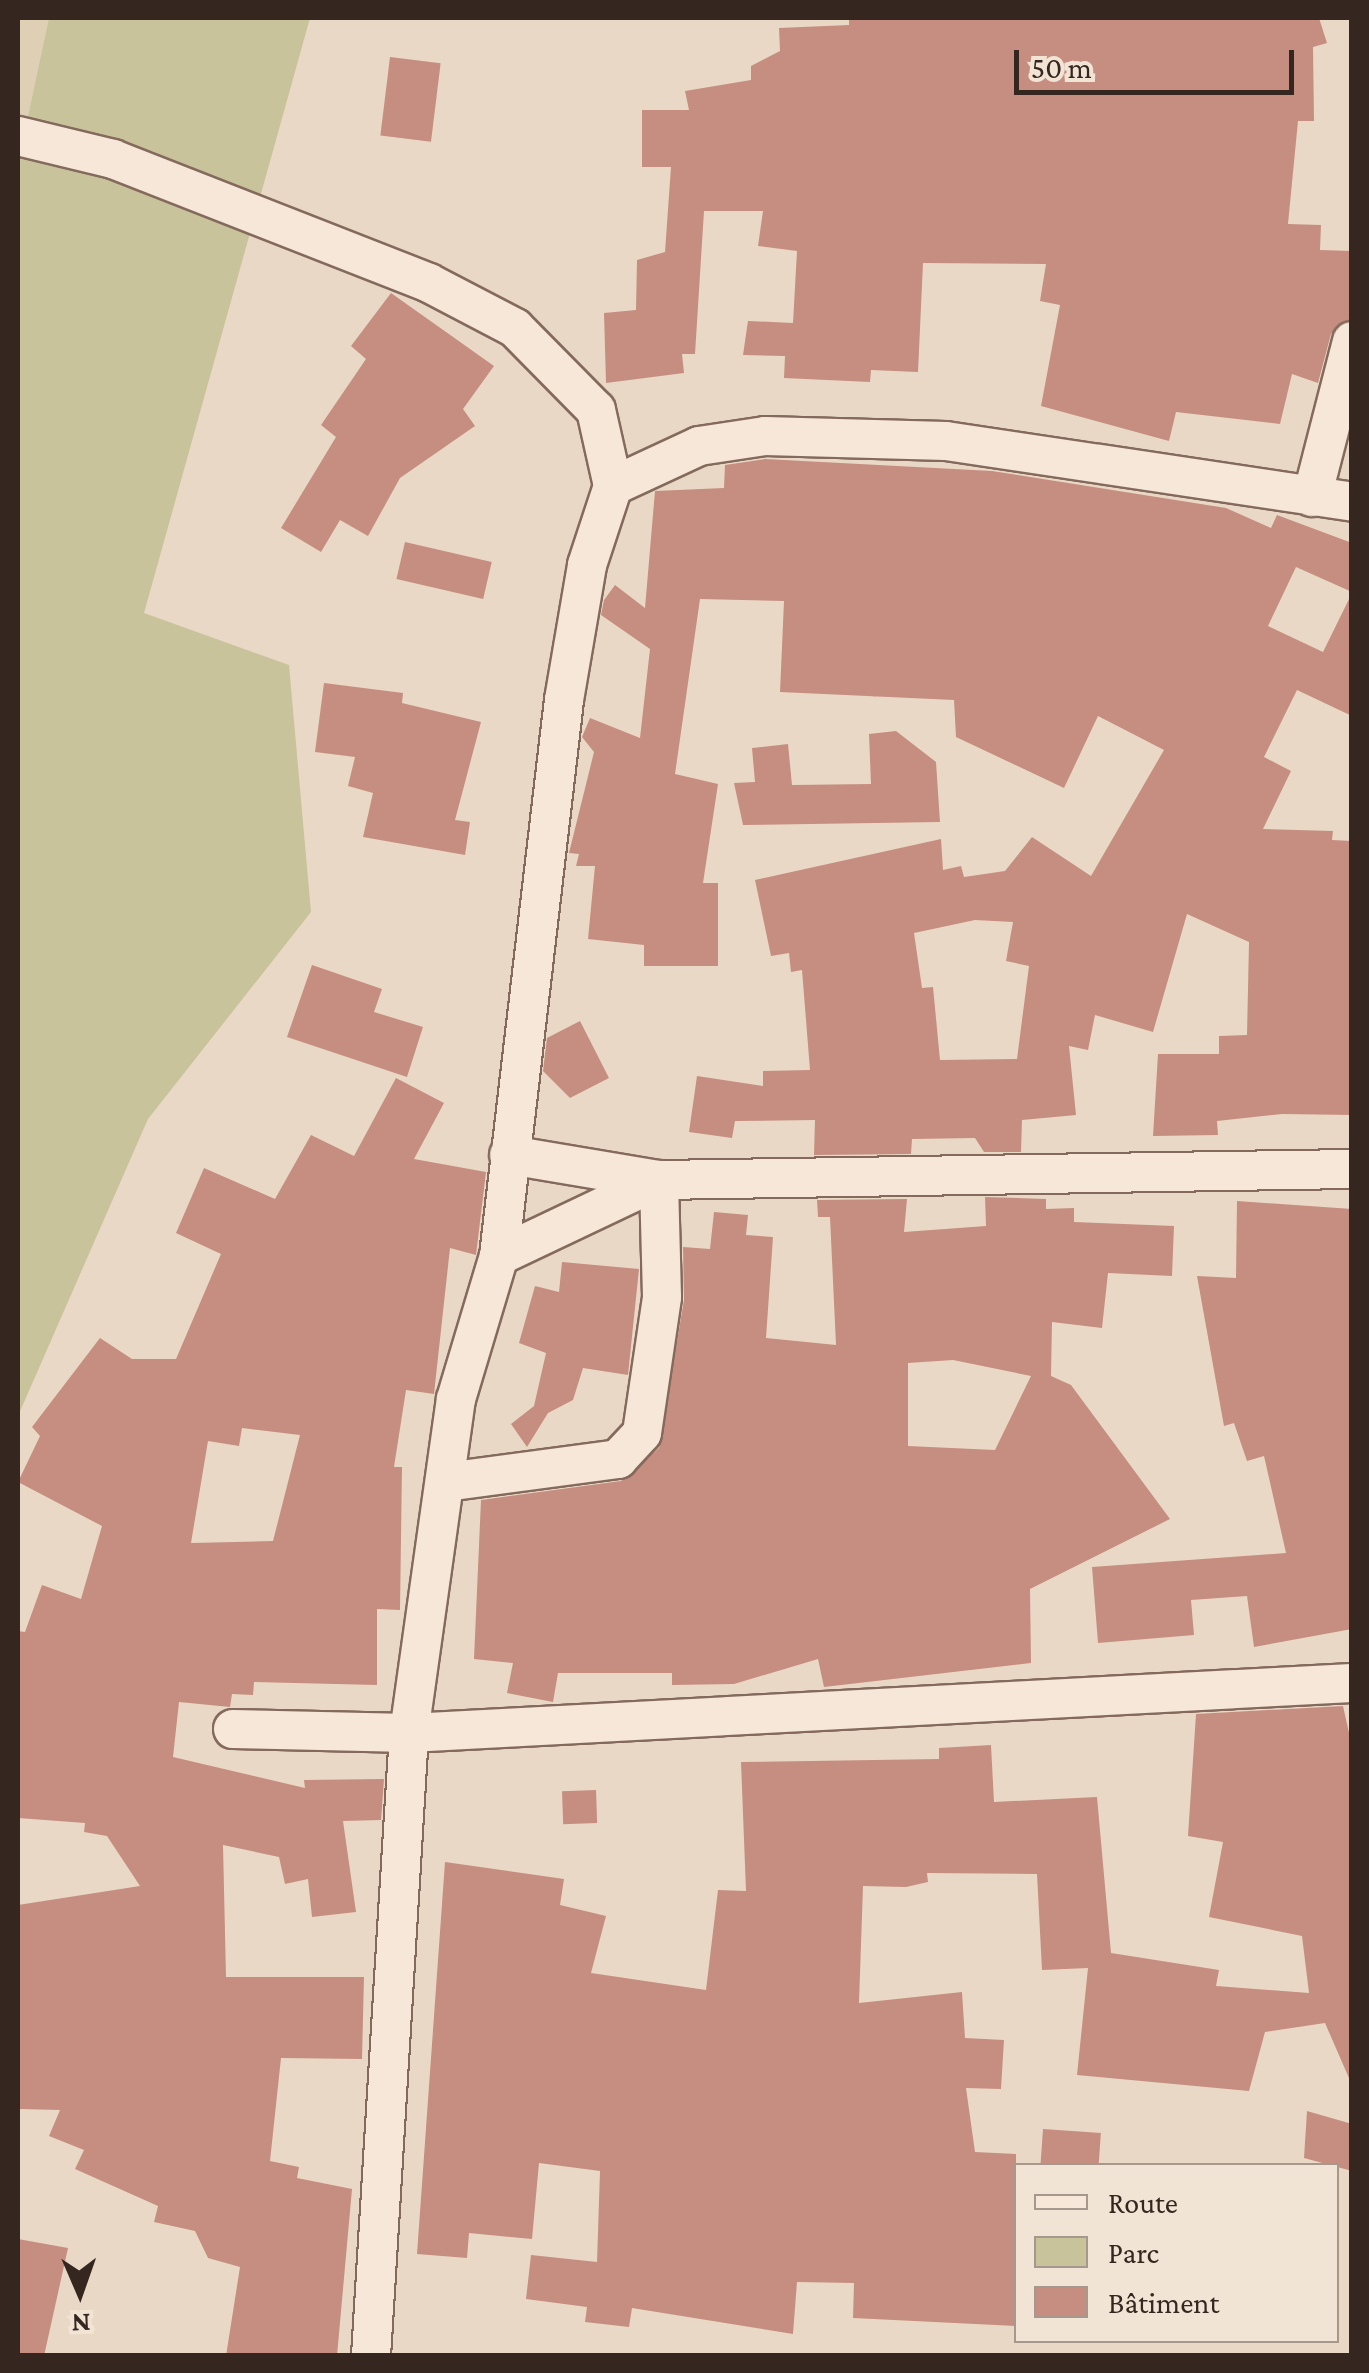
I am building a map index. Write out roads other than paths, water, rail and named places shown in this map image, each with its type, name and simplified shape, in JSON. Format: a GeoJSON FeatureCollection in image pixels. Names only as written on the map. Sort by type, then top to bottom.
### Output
{"type":"FeatureCollection","features":[{"type":"Feature","properties":{"kind":"street"},"geometry":{"type":"LineString","coordinates":[[18,136],[112,158],[429,283],[515,328],[596,410],[613,486],[587,565],[564,700],[499,1256],[456,1399],[408,1733],[371,2356]]}},
{"type":"Feature","properties":{"kind":"street"},"geometry":{"type":"LineString","coordinates":[[1312,497],[1352,341]]}},
{"type":"Feature","properties":{"kind":"street"},"geometry":{"type":"LineString","coordinates":[[613,486],[699,446],[765,436],[946,441],[1352,502]]}},
{"type":"Feature","properties":{"kind":"street"},"geometry":{"type":"LineString","coordinates":[[510,1155],[659,1180],[1352,1169]]}},
{"type":"Feature","properties":{"kind":"street"},"geometry":{"type":"LineString","coordinates":[[499,1256],[659,1180]]}},
{"type":"Feature","properties":{"kind":"street"},"geometry":{"type":"LineString","coordinates":[[446,1482],[618,1458],[642,1433],[662,1297],[659,1180]]}},
{"type":"Feature","properties":{"kind":"street"},"geometry":{"type":"LineString","coordinates":[[233,1729],[408,1733],[1352,1683]]}}]}
